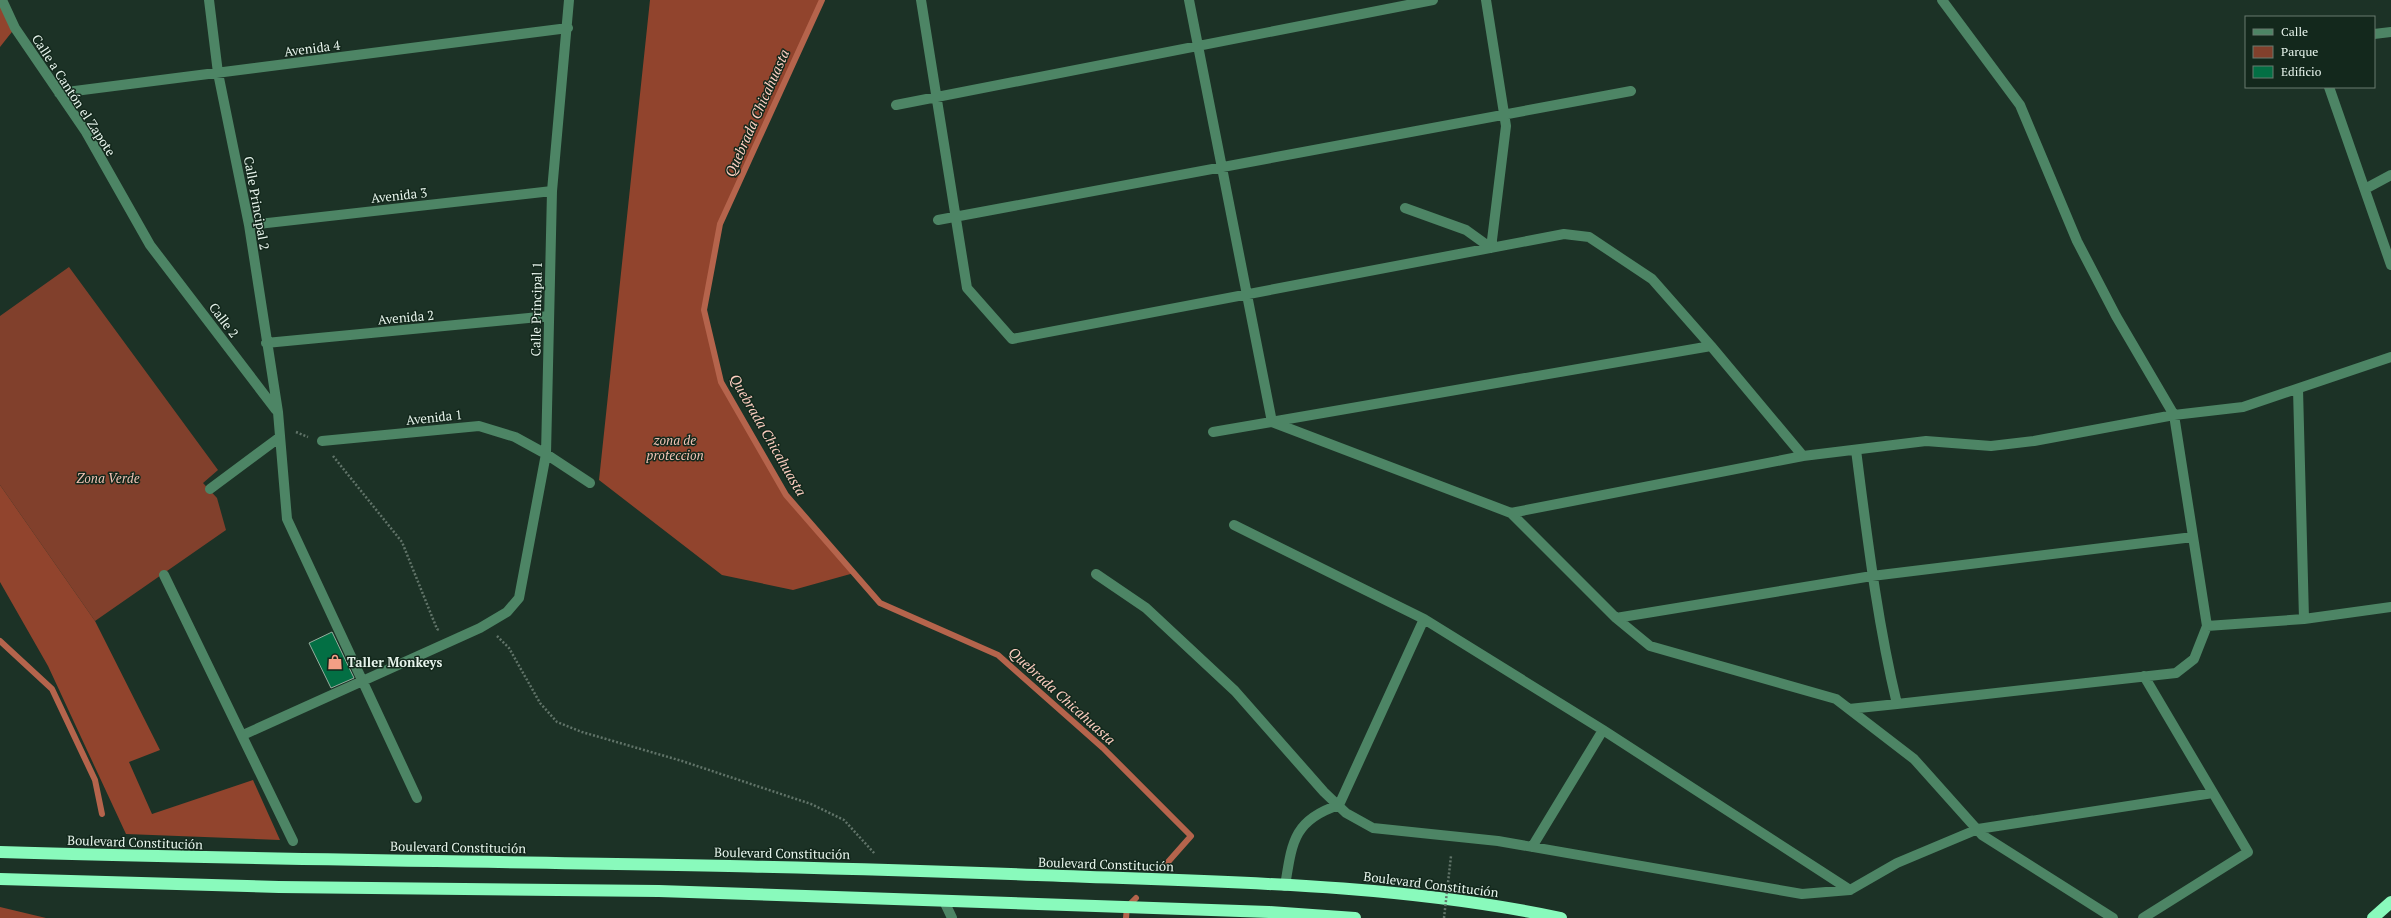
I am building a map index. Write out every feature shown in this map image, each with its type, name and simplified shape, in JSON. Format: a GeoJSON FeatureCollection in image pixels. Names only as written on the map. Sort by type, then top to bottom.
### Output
{"type":"FeatureCollection","features":[{"type":"Feature","properties":{"kind":"highway","name":"Boulevard Constitución"},"geometry":{"type":"LineString","coordinates":[[0,852],[200,858],[416,860],[888,869],[1394,891],[1562,918]]}},
{"type":"Feature","properties":{"kind":"highway"},"geometry":{"type":"LineString","coordinates":[[0,879],[272,886],[651,891],[944,901],[1173,913],[1269,912],[1355,918]]}},
{"type":"Feature","properties":{"kind":"highway"},"geometry":{"type":"LineString","coordinates":[[2373,918],[2391,902]]}},
{"type":"Feature","properties":{"kind":"street","name":"Calle a Cantón el Zapote"},"geometry":{"type":"LineString","coordinates":[[2,0],[15,28],[86,132],[150,245]]}},
{"type":"Feature","properties":{"kind":"street","name":"Calle Principal 2"},"geometry":{"type":"LineString","coordinates":[[209,0],[218,73],[249,225],[266,343],[278,412],[286,519],[417,798]]}},
{"type":"Feature","properties":{"kind":"street","name":"Calle Principal 1"},"geometry":{"type":"LineString","coordinates":[[480,628],[507,612],[519,598],[546,454],[552,191],[568,28],[569,0]]}},
{"type":"Feature","properties":{"kind":"street"},"geometry":{"type":"LineString","coordinates":[[921,0],[967,288],[1012,339],[1247,293],[1564,234],[1589,236],[1652,279],[1711,346],[1803,456]]}},
{"type":"Feature","properties":{"kind":"street"},"geometry":{"type":"LineString","coordinates":[[1189,0],[1272,422]]}},
{"type":"Feature","properties":{"kind":"street"},"geometry":{"type":"LineString","coordinates":[[896,105],[1434,0]]}},
{"type":"Feature","properties":{"kind":"street"},"geometry":{"type":"LineString","coordinates":[[1486,0],[1506,126],[1491,248]]}},
{"type":"Feature","properties":{"kind":"street"},"geometry":{"type":"LineString","coordinates":[[1849,710],[2176,673],[2194,659],[2207,626],[2174,415],[2116,316],[2077,242],[2020,105],[1942,0]]}},
{"type":"Feature","properties":{"kind":"street","name":"Avenida 4"},"geometry":{"type":"LineString","coordinates":[[59,93],[568,28]]}},
{"type":"Feature","properties":{"kind":"street"},"geometry":{"type":"LineString","coordinates":[[2375,34],[2391,32]]}},
{"type":"Feature","properties":{"kind":"street"},"geometry":{"type":"LineString","coordinates":[[2329,88],[2391,265]]}},
{"type":"Feature","properties":{"kind":"street"},"geometry":{"type":"LineString","coordinates":[[938,220],[1631,91]]}},
{"type":"Feature","properties":{"kind":"street"},"geometry":{"type":"LineString","coordinates":[[2365,189],[2391,175]]}},
{"type":"Feature","properties":{"kind":"street","name":"Avenida 3"},"geometry":{"type":"LineString","coordinates":[[249,225],[552,191]]}},
{"type":"Feature","properties":{"kind":"street"},"geometry":{"type":"LineString","coordinates":[[1405,208],[1466,230],[1491,248]]}},
{"type":"Feature","properties":{"kind":"street","name":"Calle 2"},"geometry":{"type":"LineString","coordinates":[[150,245],[278,412]]}},
{"type":"Feature","properties":{"kind":"street","name":"Avenida 2"},"geometry":{"type":"LineString","coordinates":[[266,343],[548,316]]}},
{"type":"Feature","properties":{"kind":"street"},"geometry":{"type":"LineString","coordinates":[[1213,432],[1711,346]]}},
{"type":"Feature","properties":{"kind":"street"},"geometry":{"type":"LineString","coordinates":[[1511,513],[1803,456],[1926,441],[1991,446],[2058,438],[2174,415],[2243,407],[2391,357]]}},
{"type":"Feature","properties":{"kind":"street"},"geometry":{"type":"LineString","coordinates":[[2298,389],[2304,619]]}},
{"type":"Feature","properties":{"kind":"street"},"geometry":{"type":"LineString","coordinates":[[1272,422],[1511,513],[1616,618],[1650,646],[1836,700],[1914,759],[1982,835],[2113,918]]}},
{"type":"Feature","properties":{"kind":"street","name":"Avenida 1"},"geometry":{"type":"LineString","coordinates":[[322,442],[479,426],[515,437],[546,454],[590,483]]}},
{"type":"Feature","properties":{"kind":"street"},"geometry":{"type":"LineString","coordinates":[[210,489],[280,437]]}},
{"type":"Feature","properties":{"kind":"street"},"geometry":{"type":"LineString","coordinates":[[1856,450],[1872,576],[1886,659],[1897,704]]}},
{"type":"Feature","properties":{"kind":"street"},"geometry":{"type":"LineString","coordinates":[[1234,525],[1424,619],[1603,730],[1850,890]]}},
{"type":"Feature","properties":{"kind":"street"},"geometry":{"type":"LineString","coordinates":[[1616,618],[1872,576],[2193,537]]}},
{"type":"Feature","properties":{"kind":"street"},"geometry":{"type":"LineString","coordinates":[[1096,574],[1146,608],[1235,691],[1346,813],[1373,828],[1498,841],[1802,894],[1850,890],[1897,863],[1978,829],[2213,792]]}},
{"type":"Feature","properties":{"kind":"street"},"geometry":{"type":"LineString","coordinates":[[164,575],[293,841]]}},
{"type":"Feature","properties":{"kind":"street"},"geometry":{"type":"LineString","coordinates":[[2207,626],[2304,619],[2391,607]]}},
{"type":"Feature","properties":{"kind":"street"},"geometry":{"type":"LineString","coordinates":[[1285,886],[1291,848],[1303,826],[1319,812],[1339,805],[1424,619]]}},
{"type":"Feature","properties":{"kind":"street"},"geometry":{"type":"LineString","coordinates":[[243,736],[480,628]]}},
{"type":"Feature","properties":{"kind":"street"},"geometry":{"type":"LineString","coordinates":[[2143,918],[2248,852],[2144,676]]}},
{"type":"Feature","properties":{"kind":"street"},"geometry":{"type":"LineString","coordinates":[[1532,847],[1603,730]]}},
{"type":"Feature","properties":{"kind":"street"},"geometry":{"type":"LineString","coordinates":[[944,901],[952,918]]}},
{"type":"Feature","properties":{"kind":"path"},"geometry":{"type":"LineString","coordinates":[[278,412],[296,433],[322,442],[402,542],[437,629],[444,631]]}},
{"type":"Feature","properties":{"kind":"path"},"geometry":{"type":"LineString","coordinates":[[480,628],[494,633],[509,648],[540,703],[557,722],[582,732],[682,761],[811,804],[844,820],[888,869]]}},
{"type":"Feature","properties":{"kind":"path"},"geometry":{"type":"LineString","coordinates":[[1444,918],[1451,856]]}},
{"type":"Feature","properties":{"kind":"green space","name":"zona de proteccion"},"geometry":{"type":"Polygon","coordinates":[[[650,0],[822,0],[720,224],[704,310],[721,382],[786,495],[854,573],[793,590],[722,575],[599,480],[650,0]]]}},
{"type":"Feature","properties":{"kind":"green space"},"geometry":{"type":"Polygon","coordinates":[[[0,5],[15,28],[0,47],[0,5]]]}},
{"type":"Feature","properties":{"kind":"green space","name":"Zona Verde"},"geometry":{"type":"Polygon","coordinates":[[[69,267],[218,470],[203,483],[217,498],[226,530],[95,621],[0,485],[0,316],[69,267]]]}},
{"type":"Feature","properties":{"kind":"green space"},"geometry":{"type":"Polygon","coordinates":[[[0,485],[95,621],[160,750],[129,762],[152,814],[253,780],[280,840],[126,834],[48,666],[0,582],[0,485]]]}},
{"type":"Feature","properties":{"kind":"green space"},"geometry":{"type":"Polygon","coordinates":[[[0,907],[46,918],[0,918],[0,907]]]}},
{"type":"Feature","properties":{"kind":"building","name":"Taller Monkeys"},"geometry":{"type":"Polygon","coordinates":[[[332,632],[354,678],[331,688],[309,643],[332,632]]]}},
{"type":"Feature","properties":{"kind":"waterway","name":"Quebrada Chicahuasta"},"geometry":{"type":"LineString","coordinates":[[822,0],[720,224],[704,310],[721,382],[786,495],[880,603],[998,655],[1103,748],[1191,836],[1168,862]]}},
{"type":"Feature","properties":{"kind":"waterway"},"geometry":{"type":"LineString","coordinates":[[0,641],[52,689],[95,780],[102,814]]}},
{"type":"Feature","properties":{"kind":"waterway","name":"Quebrada Chicahuasta"},"geometry":{"type":"LineString","coordinates":[[1126,918],[1127,907],[1136,898]]}},
{"type":"Feature","properties":{"kind":"place","name":"Taller Monkeys"},"geometry":{"type":"Point","coordinates":[335,662]}}]}
